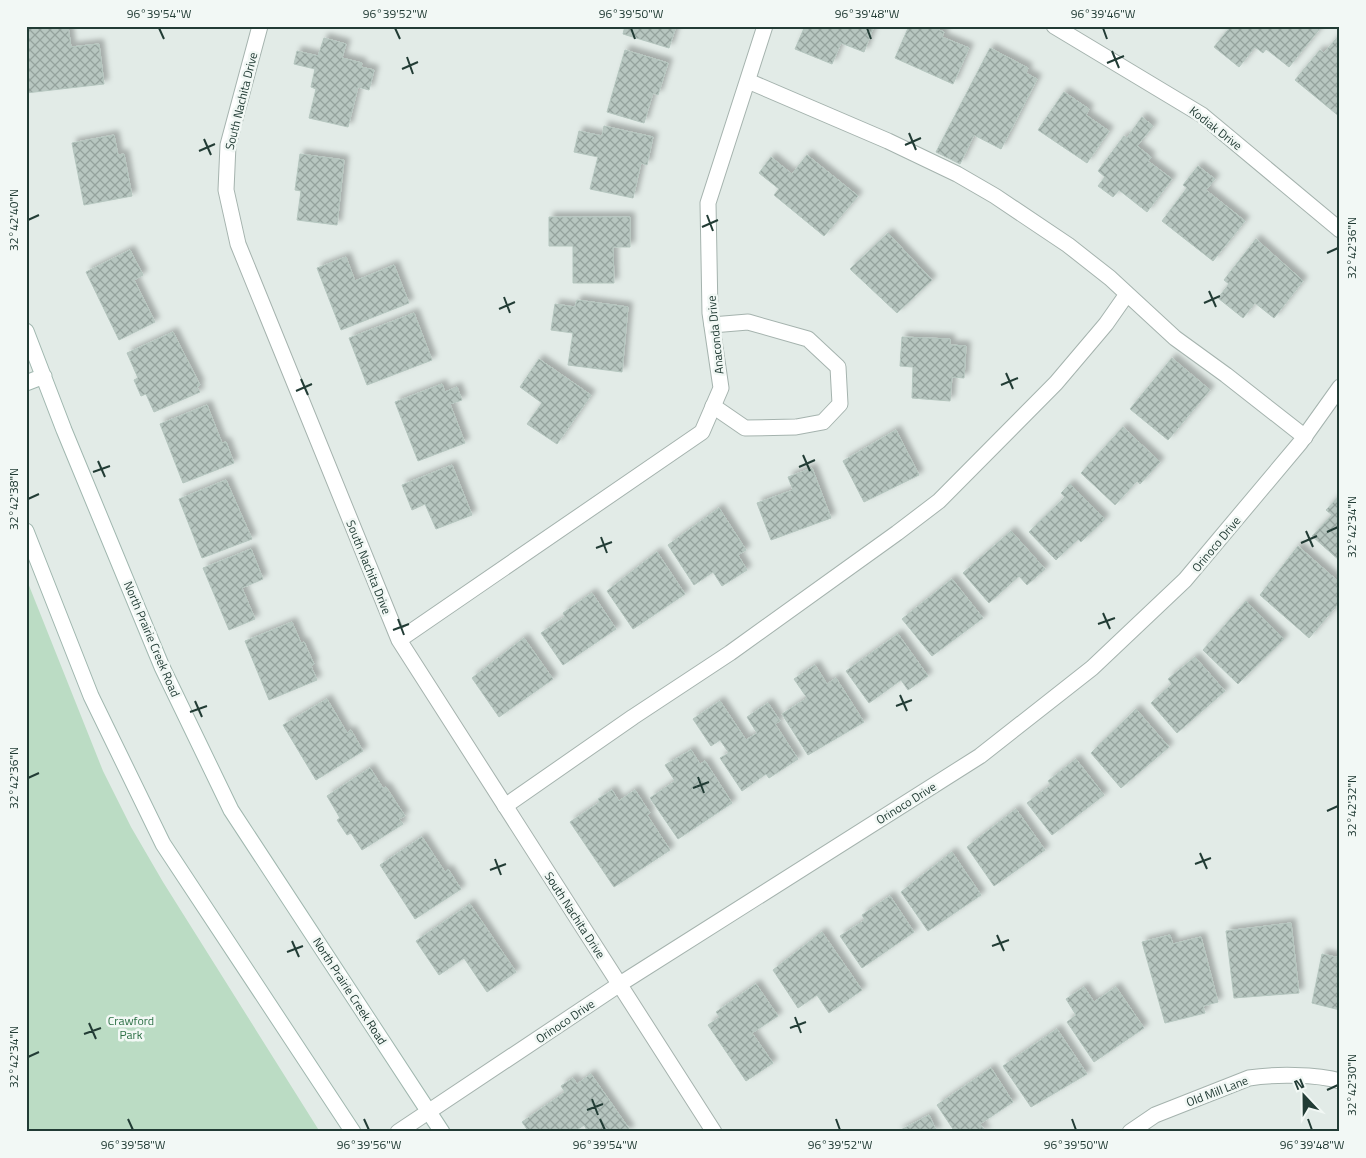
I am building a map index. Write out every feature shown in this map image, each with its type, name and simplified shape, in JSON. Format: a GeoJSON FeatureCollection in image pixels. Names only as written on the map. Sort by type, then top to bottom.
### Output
{"type":"FeatureCollection","features":[{"type":"Feature","properties":{"kind":"street","name":"South Nachita Drive"},"geometry":{"type":"LineString","coordinates":[[260,26],[228,145],[226,190],[238,244],[399,640],[714,1132]]}},
{"type":"Feature","properties":{"kind":"street","name":"Anaconda Drive"},"geometry":{"type":"LineString","coordinates":[[399,640],[702,432],[721,388],[710,313],[708,203],[766,26]]}},
{"type":"Feature","properties":{"kind":"street","name":"Kodiak Drive"},"geometry":{"type":"LineString","coordinates":[[1054,26],[1202,115],[1340,230]]}},
{"type":"Feature","properties":{"kind":"street"},"geometry":{"type":"LineString","coordinates":[[748,81],[888,141],[957,174],[994,196],[1068,245],[1110,278],[1175,338],[1305,437]]}},
{"type":"Feature","properties":{"kind":"street"},"geometry":{"type":"LineString","coordinates":[[505,806],[633,717],[730,653],[939,501],[1056,383],[1106,324],[1128,294]]}},
{"type":"Feature","properties":{"kind":"street"},"geometry":{"type":"LineString","coordinates":[[712,325],[748,322],[808,339],[838,367],[840,404],[823,422],[796,427],[745,428],[713,406]]}},
{"type":"Feature","properties":{"kind":"street","name":"North Prairie Creek Road"},"geometry":{"type":"LineString","coordinates":[[26,331],[64,430],[162,667],[231,810],[442,1132]]}},
{"type":"Feature","properties":{"kind":"street"},"geometry":{"type":"LineString","coordinates":[[26,383],[44,376]]}},
{"type":"Feature","properties":{"kind":"street","name":"Orinoco Drive"},"geometry":{"type":"LineString","coordinates":[[398,1132],[620,984],[980,756],[1092,668],[1185,580],[1305,437],[1340,387]]}},
{"type":"Feature","properties":{"kind":"street"},"geometry":{"type":"LineString","coordinates":[[26,531],[91,696],[163,844],[353,1132]]}},
{"type":"Feature","properties":{"kind":"street","name":"Old Mill Lane"},"geometry":{"type":"LineString","coordinates":[[1130,1132],[1155,1115],[1249,1078],[1265,1076],[1329,1078],[1340,1081]]}},
{"type":"Feature","properties":{"kind":"green space","name":"Crawford Park"},"geometry":{"type":"Polygon","coordinates":[[[26,578],[103,771],[131,827],[163,882],[320,1132],[26,1132],[26,578]]]}},
{"type":"Feature","properties":{"kind":"building"},"geometry":{"type":"Polygon","coordinates":[[[26,26],[68,26],[71,47],[99,44],[104,84],[26,93],[26,26]]]}},
{"type":"Feature","properties":{"kind":"building"},"geometry":{"type":"Polygon","coordinates":[[[625,26],[676,26],[669,48],[623,34],[625,26]]]}},
{"type":"Feature","properties":{"kind":"building"},"geometry":{"type":"Polygon","coordinates":[[[805,26],[874,26],[864,52],[841,43],[832,64],[795,49],[805,26]]]}},
{"type":"Feature","properties":{"kind":"building"},"geometry":{"type":"Polygon","coordinates":[[[909,26],[930,26],[944,32],[942,37],[969,48],[953,84],[895,58],[909,26]]]}},
{"type":"Feature","properties":{"kind":"building"},"geometry":{"type":"Polygon","coordinates":[[[1231,26],[1237,30],[1240,26],[1322,26],[1289,67],[1266,49],[1263,53],[1255,47],[1239,67],[1214,47],[1231,26]]]}},
{"type":"Feature","properties":{"kind":"building"},"geometry":{"type":"Polygon","coordinates":[[[1340,34],[1340,117],[1295,80],[1320,50],[1324,53],[1340,34]]]}},
{"type":"Feature","properties":{"kind":"building"},"geometry":{"type":"Polygon","coordinates":[[[324,38],[346,44],[342,58],[362,63],[361,67],[374,70],[369,90],[358,87],[348,127],[309,118],[316,89],[311,87],[315,69],[294,64],[297,51],[318,56],[324,38]]]}},
{"type":"Feature","properties":{"kind":"building"},"geometry":{"type":"Polygon","coordinates":[[[990,48],[1028,68],[1026,73],[1037,79],[1001,149],[974,135],[960,164],[936,152],[990,48]]]}},
{"type":"Feature","properties":{"kind":"building"},"geometry":{"type":"Polygon","coordinates":[[[625,50],[668,63],[658,95],[653,93],[644,123],[607,112],[625,50]]]}},
{"type":"Feature","properties":{"kind":"building"},"geometry":{"type":"Polygon","coordinates":[[[1064,92],[1089,109],[1086,115],[1109,131],[1087,163],[1038,130],[1064,92]]]}},
{"type":"Feature","properties":{"kind":"building"},"geometry":{"type":"Polygon","coordinates":[[[1142,117],[1153,126],[1137,146],[1151,157],[1148,161],[1172,179],[1147,212],[1119,190],[1113,197],[1098,186],[1105,177],[1098,171],[1124,136],[1127,138],[1142,117]]]}},
{"type":"Feature","properties":{"kind":"building"},"geometry":{"type":"Polygon","coordinates":[[[604,126],[653,137],[647,165],[641,163],[633,198],[590,189],[598,157],[574,152],[579,131],[602,136],[604,126]]]}},
{"type":"Feature","properties":{"kind":"building"},"geometry":{"type":"Polygon","coordinates":[[[114,135],[118,155],[124,154],[132,196],[84,205],[72,143],[114,135]]]}},
{"type":"Feature","properties":{"kind":"building"},"geometry":{"type":"Polygon","coordinates":[[[300,154],[344,160],[337,225],[297,220],[301,191],[295,190],[300,154]]]}},
{"type":"Feature","properties":{"kind":"building"},"geometry":{"type":"Polygon","coordinates":[[[807,155],[858,196],[824,236],[774,195],[779,189],[759,173],[771,157],[792,174],[807,155]]]}},
{"type":"Feature","properties":{"kind":"building"},"geometry":{"type":"Polygon","coordinates":[[[1198,166],[1215,179],[1206,190],[1245,221],[1213,261],[1162,221],[1187,188],[1183,185],[1198,166]]]}},
{"type":"Feature","properties":{"kind":"building"},"geometry":{"type":"Polygon","coordinates":[[[549,217],[630,217],[630,247],[613,247],[614,283],[573,283],[573,246],[549,246],[549,217]]]}},
{"type":"Feature","properties":{"kind":"building"},"geometry":{"type":"Polygon","coordinates":[[[888,233],[932,280],[897,313],[850,269],[888,233]]]}},
{"type":"Feature","properties":{"kind":"building"},"geometry":{"type":"Polygon","coordinates":[[[1256,239],[1303,281],[1274,318],[1255,303],[1243,318],[1218,298],[1229,284],[1224,280],[1256,239]]]}},
{"type":"Feature","properties":{"kind":"building"},"geometry":{"type":"Polygon","coordinates":[[[130,250],[143,275],[134,280],[155,322],[119,340],[86,272],[130,250]]]}},
{"type":"Feature","properties":{"kind":"building"},"geometry":{"type":"Polygon","coordinates":[[[346,257],[355,281],[394,265],[409,303],[341,330],[317,268],[346,257]]]}},
{"type":"Feature","properties":{"kind":"building"},"geometry":{"type":"Polygon","coordinates":[[[577,300],[628,307],[622,372],[568,365],[573,333],[551,330],[555,304],[575,307],[577,300]]]}},
{"type":"Feature","properties":{"kind":"building"},"geometry":{"type":"Polygon","coordinates":[[[414,313],[432,360],[367,385],[349,338],[414,313]]]}},
{"type":"Feature","properties":{"kind":"building"},"geometry":{"type":"Polygon","coordinates":[[[173,332],[200,385],[197,387],[200,392],[154,412],[146,394],[141,396],[134,380],[138,378],[127,353],[173,332]]]}},
{"type":"Feature","properties":{"kind":"building"},"geometry":{"type":"Polygon","coordinates":[[[902,337],[950,339],[950,345],[966,346],[964,378],[952,377],[950,401],[912,398],[913,367],[900,366],[902,337]]]}},
{"type":"Feature","properties":{"kind":"building"},"geometry":{"type":"Polygon","coordinates":[[[1172,358],[1210,390],[1168,440],[1130,409],[1172,358]]]}},
{"type":"Feature","properties":{"kind":"building"},"geometry":{"type":"Polygon","coordinates":[[[539,359],[591,395],[557,444],[527,424],[542,403],[520,387],[539,359]]]}},
{"type":"Feature","properties":{"kind":"building"},"geometry":{"type":"Polygon","coordinates":[[[442,384],[445,392],[457,387],[462,400],[450,404],[465,443],[418,461],[395,402],[442,384]]]}},
{"type":"Feature","properties":{"kind":"building"},"geometry":{"type":"Polygon","coordinates":[[[207,405],[222,443],[226,442],[234,463],[183,483],[160,424],[207,405]]]}},
{"type":"Feature","properties":{"kind":"building"},"geometry":{"type":"Polygon","coordinates":[[[1123,427],[1160,462],[1140,484],[1137,481],[1115,505],[1081,473],[1123,427]]]}},
{"type":"Feature","properties":{"kind":"building"},"geometry":{"type":"Polygon","coordinates":[[[896,430],[919,475],[864,502],[843,461],[896,430]]]}},
{"type":"Feature","properties":{"kind":"building"},"geometry":{"type":"Polygon","coordinates":[[[452,465],[472,515],[436,529],[425,504],[412,510],[402,485],[452,465]]]}},
{"type":"Feature","properties":{"kind":"building"},"geometry":{"type":"Polygon","coordinates":[[[812,468],[831,518],[771,540],[757,503],[793,490],[788,477],[812,468]]]}},
{"type":"Feature","properties":{"kind":"building"},"geometry":{"type":"Polygon","coordinates":[[[226,480],[252,539],[202,558],[179,499],[226,480]]]}},
{"type":"Feature","properties":{"kind":"building"},"geometry":{"type":"Polygon","coordinates":[[[1070,484],[1105,519],[1081,542],[1078,539],[1056,560],[1029,532],[1065,497],[1061,493],[1070,484]]]}},
{"type":"Feature","properties":{"kind":"building"},"geometry":{"type":"Polygon","coordinates":[[[1340,495],[1340,561],[1312,536],[1332,515],[1326,510],[1340,495]]]}},
{"type":"Feature","properties":{"kind":"building"},"geometry":{"type":"Polygon","coordinates":[[[719,508],[746,550],[738,555],[747,570],[722,586],[713,572],[694,585],[668,545],[719,508]]]}},
{"type":"Feature","properties":{"kind":"building"},"geometry":{"type":"Polygon","coordinates":[[[1011,531],[1045,569],[1027,585],[1019,576],[989,603],[963,573],[1011,531]]]}},
{"type":"Feature","properties":{"kind":"building"},"geometry":{"type":"Polygon","coordinates":[[[1298,546],[1340,583],[1340,602],[1309,638],[1260,595],[1298,546]]]}},
{"type":"Feature","properties":{"kind":"building"},"geometry":{"type":"Polygon","coordinates":[[[251,549],[263,579],[242,588],[255,619],[229,630],[203,568],[251,549]]]}},
{"type":"Feature","properties":{"kind":"building"},"geometry":{"type":"Polygon","coordinates":[[[657,552],[685,594],[633,629],[607,591],[657,552]]]}},
{"type":"Feature","properties":{"kind":"building"},"geometry":{"type":"Polygon","coordinates":[[[952,579],[983,618],[932,656],[902,619],[952,579]]]}},
{"type":"Feature","properties":{"kind":"building"},"geometry":{"type":"Polygon","coordinates":[[[592,593],[616,629],[563,665],[541,633],[565,617],[563,613],[592,593]]]}},
{"type":"Feature","properties":{"kind":"building"},"geometry":{"type":"Polygon","coordinates":[[[1246,601],[1284,639],[1238,684],[1203,650],[1246,601]]]}},
{"type":"Feature","properties":{"kind":"building"},"geometry":{"type":"Polygon","coordinates":[[[292,622],[301,643],[304,642],[314,664],[311,666],[317,680],[269,700],[245,641],[292,622]]]}},
{"type":"Feature","properties":{"kind":"building"},"geometry":{"type":"Polygon","coordinates":[[[898,634],[928,676],[908,690],[901,680],[869,703],[846,671],[898,634]]]}},
{"type":"Feature","properties":{"kind":"building"},"geometry":{"type":"Polygon","coordinates":[[[524,638],[553,679],[499,717],[472,678],[524,638]]]}},
{"type":"Feature","properties":{"kind":"building"},"geometry":{"type":"Polygon","coordinates":[[[1195,657],[1225,691],[1177,733],[1151,703],[1172,684],[1168,679],[1195,657]]]}},
{"type":"Feature","properties":{"kind":"building"},"geometry":{"type":"Polygon","coordinates":[[[815,665],[827,684],[836,678],[864,722],[808,755],[782,714],[807,698],[794,679],[815,665]]]}},
{"type":"Feature","properties":{"kind":"building"},"geometry":{"type":"Polygon","coordinates":[[[327,699],[347,733],[351,730],[363,751],[316,780],[283,725],[327,699]]]}},
{"type":"Feature","properties":{"kind":"building"},"geometry":{"type":"Polygon","coordinates":[[[720,701],[746,740],[757,733],[747,717],[768,703],[780,721],[775,724],[798,759],[769,778],[766,774],[742,791],[720,758],[729,753],[720,740],[711,746],[693,719],[720,701]]]}},
{"type":"Feature","properties":{"kind":"building"},"geometry":{"type":"Polygon","coordinates":[[[1136,709],[1169,747],[1121,788],[1091,753],[1136,709]]]}},
{"type":"Feature","properties":{"kind":"building"},"geometry":{"type":"Polygon","coordinates":[[[691,750],[700,764],[705,761],[732,803],[678,839],[650,798],[675,781],[665,765],[691,750]]]}},
{"type":"Feature","properties":{"kind":"building"},"geometry":{"type":"Polygon","coordinates":[[[1076,759],[1104,795],[1052,835],[1027,803],[1051,785],[1048,781],[1076,759]]]}},
{"type":"Feature","properties":{"kind":"building"},"geometry":{"type":"Polygon","coordinates":[[[370,768],[383,788],[386,787],[405,816],[399,819],[403,824],[362,850],[351,833],[347,835],[337,820],[340,818],[327,796],[370,768]]]}},
{"type":"Feature","properties":{"kind":"building"},"geometry":{"type":"Polygon","coordinates":[[[612,790],[619,801],[635,790],[650,813],[647,815],[670,850],[614,887],[570,822],[600,802],[598,799],[612,790]]]}},
{"type":"Feature","properties":{"kind":"building"},"geometry":{"type":"Polygon","coordinates":[[[1016,809],[1045,850],[994,886],[967,847],[1016,809]]]}},
{"type":"Feature","properties":{"kind":"building"},"geometry":{"type":"Polygon","coordinates":[[[422,837],[445,872],[448,869],[461,889],[415,919],[380,865],[422,837]]]}},
{"type":"Feature","properties":{"kind":"building"},"geometry":{"type":"Polygon","coordinates":[[[952,852],[981,895],[928,931],[901,892],[952,852]]]}},
{"type":"Feature","properties":{"kind":"building"},"geometry":{"type":"Polygon","coordinates":[[[890,896],[914,932],[862,968],[840,936],[865,920],[862,915],[890,896]]]}},
{"type":"Feature","properties":{"kind":"building"},"geometry":{"type":"Polygon","coordinates":[[[470,904],[516,972],[487,992],[464,958],[439,975],[416,941],[470,904]]]}},
{"type":"Feature","properties":{"kind":"building"},"geometry":{"type":"Polygon","coordinates":[[[1291,923],[1299,993],[1234,998],[1226,931],[1291,923]]]}},
{"type":"Feature","properties":{"kind":"building"},"geometry":{"type":"Polygon","coordinates":[[[822,932],[862,990],[829,1013],[817,995],[798,1008],[773,970],[822,932]]]}},
{"type":"Feature","properties":{"kind":"building"},"geometry":{"type":"Polygon","coordinates":[[[1170,935],[1173,944],[1201,937],[1218,1002],[1203,1006],[1205,1013],[1165,1023],[1142,942],[1170,935]]]}},
{"type":"Feature","properties":{"kind":"building"},"geometry":{"type":"Polygon","coordinates":[[[1322,954],[1340,958],[1340,1010],[1312,1003],[1322,954]]]}},
{"type":"Feature","properties":{"kind":"building"},"geometry":{"type":"Polygon","coordinates":[[[756,984],[778,1016],[752,1033],[773,1063],[746,1081],[708,1025],[720,1017],[716,1012],[756,984]]]}},
{"type":"Feature","properties":{"kind":"building"},"geometry":{"type":"Polygon","coordinates":[[[1084,987],[1094,1002],[1116,987],[1144,1028],[1094,1062],[1067,1022],[1076,1015],[1066,999],[1084,987]]]}},
{"type":"Feature","properties":{"kind":"building"},"geometry":{"type":"Polygon","coordinates":[[[1057,1029],[1087,1074],[1031,1107],[1003,1066],[1057,1029]]]}},
{"type":"Feature","properties":{"kind":"building"},"geometry":{"type":"Polygon","coordinates":[[[991,1068],[1013,1102],[980,1124],[986,1132],[955,1132],[937,1105],[991,1068]]]}},
{"type":"Feature","properties":{"kind":"building"},"geometry":{"type":"Polygon","coordinates":[[[591,1074],[630,1130],[627,1132],[588,1132],[584,1125],[574,1132],[529,1132],[522,1122],[565,1092],[561,1086],[573,1078],[577,1084],[591,1074]]]}},
{"type":"Feature","properties":{"kind":"building"},"geometry":{"type":"Polygon","coordinates":[[[929,1115],[937,1132],[897,1132],[929,1115]]]}}]}
